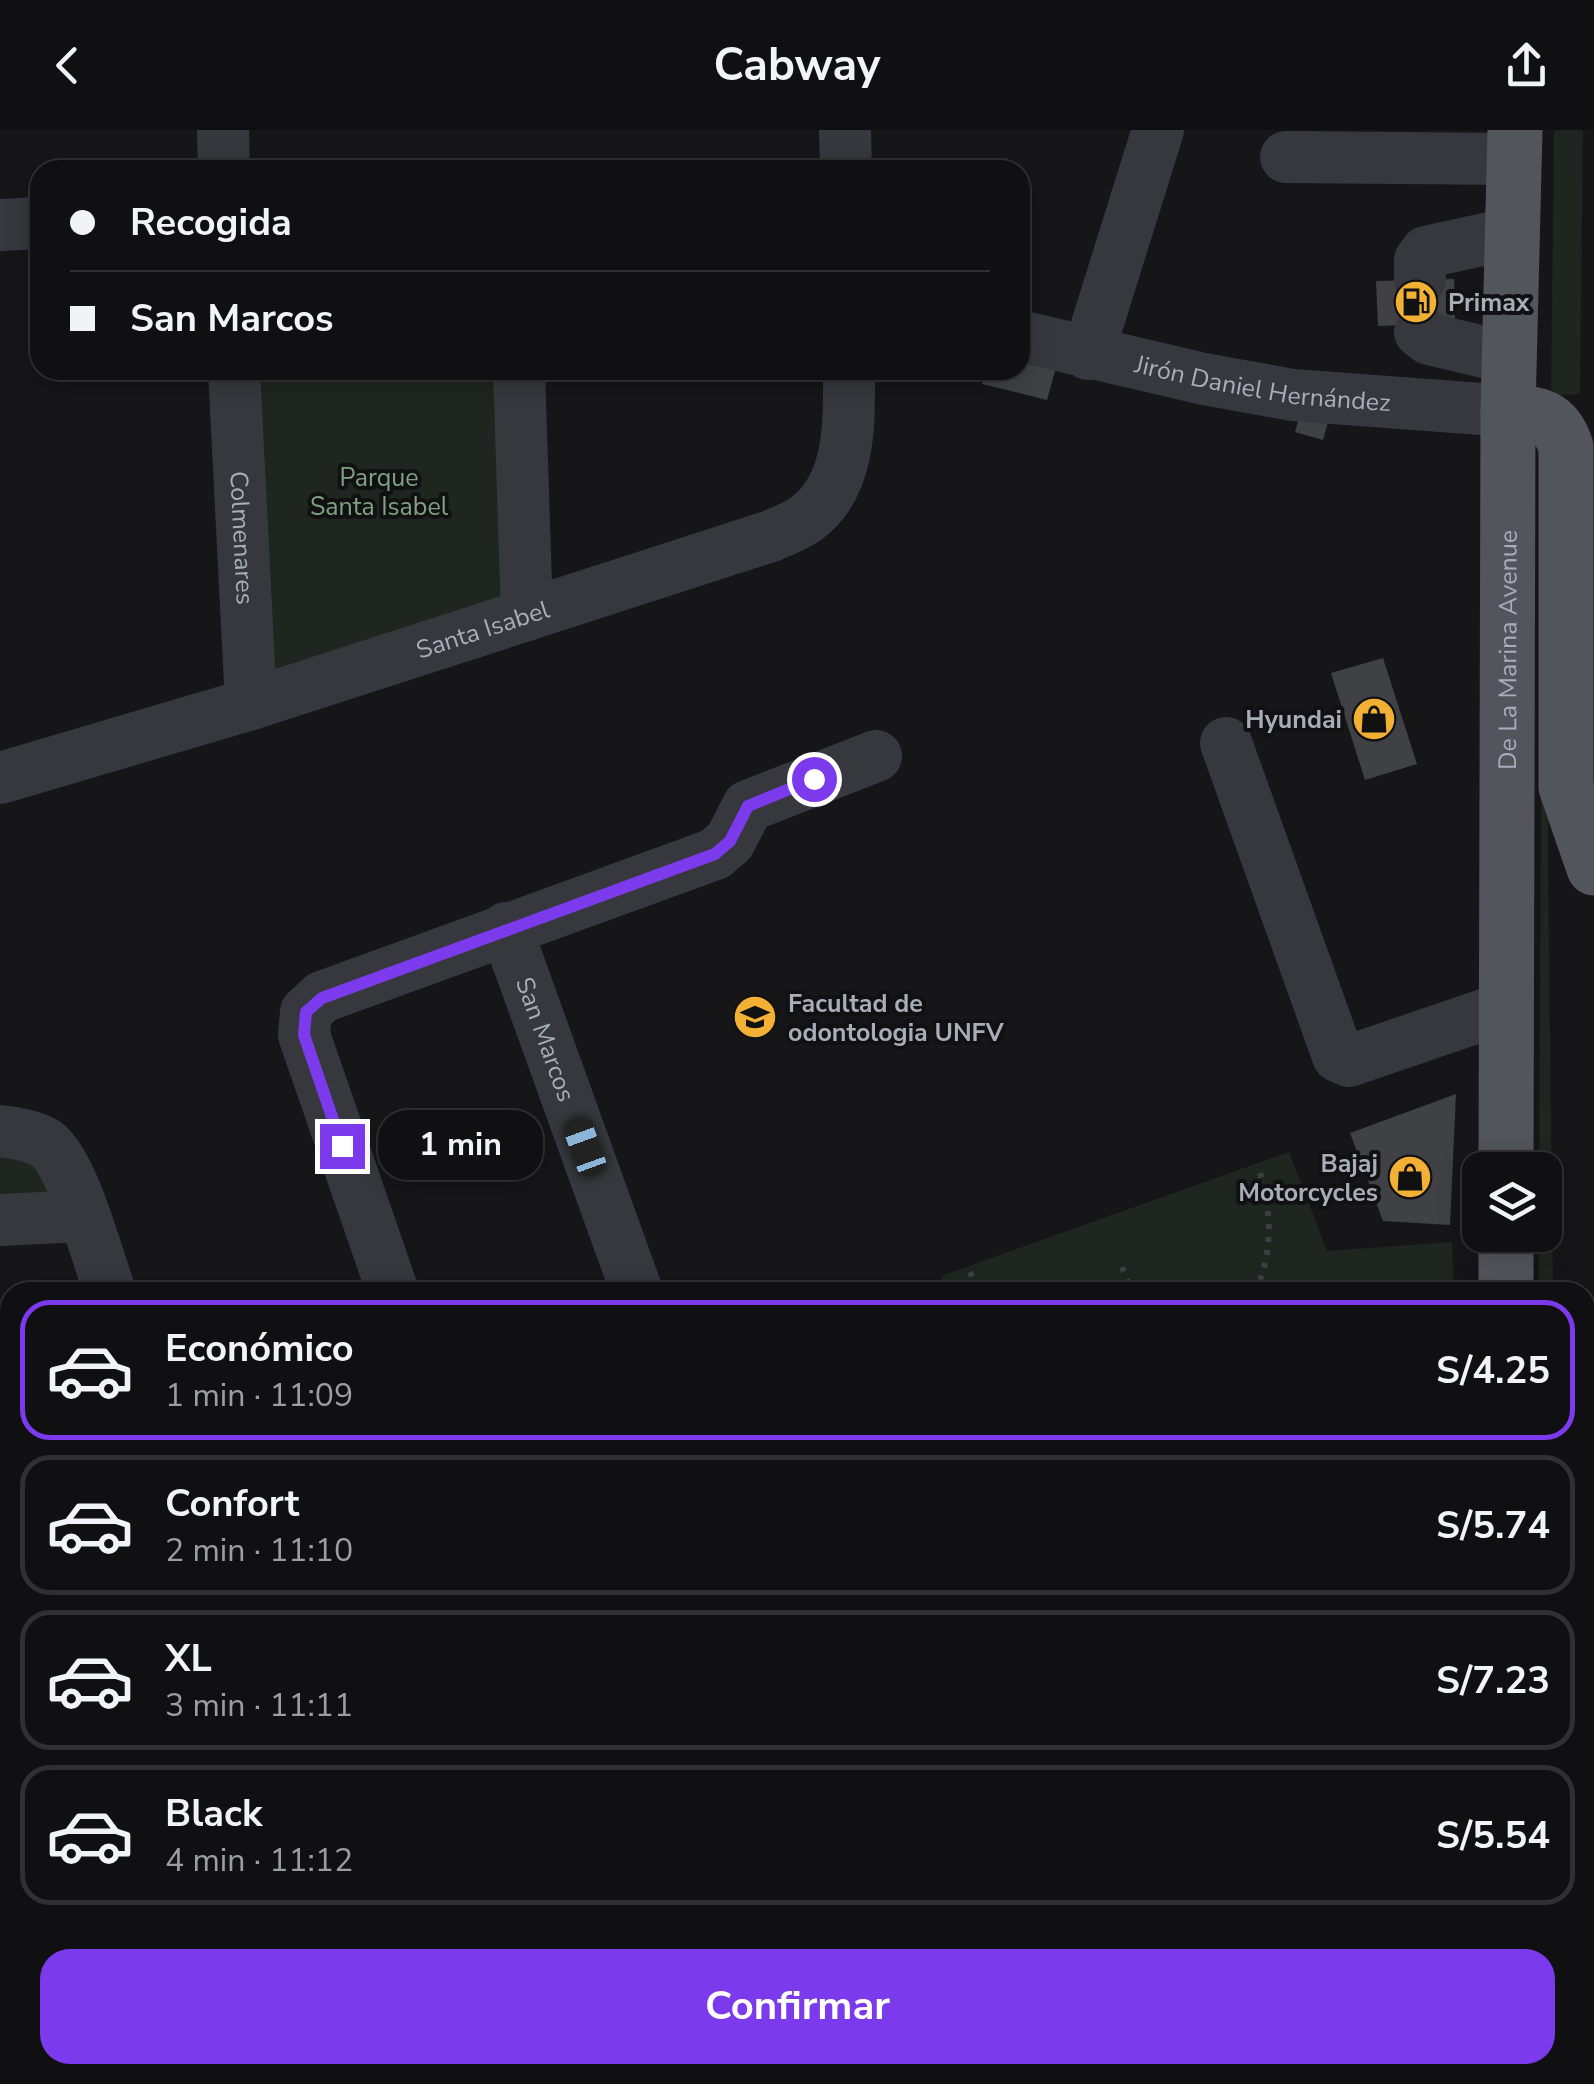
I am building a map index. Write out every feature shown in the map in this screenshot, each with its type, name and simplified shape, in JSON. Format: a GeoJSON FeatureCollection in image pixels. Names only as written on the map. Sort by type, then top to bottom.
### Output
{"type":"FeatureCollection","features":[{"type":"Feature","properties":{"kind":"main road","name":"De La Marina Avenue"},"geometry":{"type":"LineString","coordinates":[[1506,1152],[1508,411],[1514,144]]}},
{"type":"Feature","properties":{"kind":"main road"},"geometry":{"type":"LineString","coordinates":[[1508,411],[1546,416],[1559,427],[1566,447],[1566,788],[1594,868]]}},
{"type":"Feature","properties":{"kind":"main road"},"geometry":{"type":"LineString","coordinates":[[1506,1252],[1506,1282]]}},
{"type":"Feature","properties":{"kind":"street"},"geometry":{"type":"LineString","coordinates":[[222,130],[224,160]]}},
{"type":"Feature","properties":{"kind":"street"},"geometry":{"type":"LineString","coordinates":[[845,130],[846,160]]}},
{"type":"Feature","properties":{"kind":"street"},"geometry":{"type":"LineString","coordinates":[[1088,354],[1158,130]]}},
{"type":"Feature","properties":{"kind":"street"},"geometry":{"type":"LineString","coordinates":[[1286,158],[1514,144]]}},
{"type":"Feature","properties":{"kind":"street"},"geometry":{"type":"LineString","coordinates":[[0,226],[30,224]]}},
{"type":"Feature","properties":{"kind":"street"},"geometry":{"type":"LineString","coordinates":[[1418,404],[1420,260],[1426,252],[1513,234]]}},
{"type":"Feature","properties":{"kind":"street"},"geometry":{"type":"LineString","coordinates":[[1420,312],[1429,338],[1509,358]]}},
{"type":"Feature","properties":{"kind":"street","name":"Jirón Daniel Hernández"},"geometry":{"type":"LineString","coordinates":[[1030,339],[1088,354],[1292,394],[1508,411]]}},
{"type":"Feature","properties":{"kind":"street","name":"Colmenares"},"geometry":{"type":"LineString","coordinates":[[235,380],[252,704]]}},
{"type":"Feature","properties":{"kind":"street"},"geometry":{"type":"LineString","coordinates":[[519,380],[527,614]]}},
{"type":"Feature","properties":{"kind":"street","name":"Santa Isabel"},"geometry":{"type":"LineString","coordinates":[[0,778],[252,704],[771,536],[806,518],[828,495],[842,467],[849,427],[849,380]]}},
{"type":"Feature","properties":{"kind":"street"},"geometry":{"type":"LineString","coordinates":[[1226,743],[1338,1056],[1349,1061],[1507,1007]]}},
{"type":"Feature","properties":{"kind":"street"},"geometry":{"type":"LineString","coordinates":[[390,1282],[304,1035],[306,1012],[322,998],[715,854],[730,841],[748,806],[876,756]]}},
{"type":"Feature","properties":{"kind":"street","name":"San Marcos"},"geometry":{"type":"LineString","coordinates":[[506,928],[633,1282]]}},
{"type":"Feature","properties":{"kind":"street"},"geometry":{"type":"LineString","coordinates":[[0,1131],[22,1134],[46,1144],[63,1162],[106,1282]]}},
{"type":"Feature","properties":{"kind":"street"},"geometry":{"type":"LineString","coordinates":[[0,1220],[83,1216]]}},
{"type":"Feature","properties":{"kind":"path"},"geometry":{"type":"LineString","coordinates":[[1258,1282],[1269,1241],[1269,1203],[1260,1173]]}},
{"type":"Feature","properties":{"kind":"path"},"geometry":{"type":"LineString","coordinates":[[1122,1267],[1128,1282]]}},
{"type":"Feature","properties":{"kind":"path"},"geometry":{"type":"LineString","coordinates":[[970,1272],[974,1282]]}},
{"type":"Feature","properties":{"kind":"green space"},"geometry":{"type":"Polygon","coordinates":[[[1554,130],[1583,130],[1580,394],[1551,396],[1554,130]]]}},
{"type":"Feature","properties":{"kind":"green space","name":"Parque Santa Isabel"},"geometry":{"type":"Polygon","coordinates":[[[254,380],[494,380],[502,599],[269,677],[254,380]]]}},
{"type":"Feature","properties":{"kind":"green space"},"geometry":{"type":"Polygon","coordinates":[[[1549,457],[1551,1152],[1539,1152],[1543,458],[1549,457]]]}},
{"type":"Feature","properties":{"kind":"green space"},"geometry":{"type":"Polygon","coordinates":[[[0,1146],[24,1154],[38,1167],[50,1210],[0,1212],[0,1146]]]}},
{"type":"Feature","properties":{"kind":"green space"},"geometry":{"type":"Polygon","coordinates":[[[1289,1152],[1327,1251],[1452,1242],[1454,1282],[943,1282],[941,1276],[1289,1152]]]}},
{"type":"Feature","properties":{"kind":"green space"},"geometry":{"type":"Polygon","coordinates":[[[1539,1252],[1553,1252],[1553,1282],[1539,1282],[1539,1252]]]}},
{"type":"Feature","properties":{"kind":"building","name":"Primax"},"geometry":{"type":"Polygon","coordinates":[[[1454,279],[1455,323],[1378,326],[1376,281],[1454,279]]]}},
{"type":"Feature","properties":{"kind":"building"},"geometry":{"type":"Polygon","coordinates":[[[1030,362],[1056,367],[1047,400],[982,384],[983,380],[1030,380],[1030,362]]]}},
{"type":"Feature","properties":{"kind":"building"},"geometry":{"type":"Polygon","coordinates":[[[1300,414],[1328,422],[1323,440],[1295,432],[1300,414]]]}},
{"type":"Feature","properties":{"kind":"building","name":"Hyundai"},"geometry":{"type":"Polygon","coordinates":[[[1383,658],[1417,764],[1365,780],[1331,673],[1383,658]]]}},
{"type":"Feature","properties":{"kind":"building","name":"Bajaj Motorcycles"},"geometry":{"type":"Polygon","coordinates":[[[1456,1094],[1450,1225],[1383,1221],[1350,1133],[1456,1094]]]}},
{"type":"Feature","properties":{"kind":"place","name":"Primax"},"geometry":{"type":"Point","coordinates":[1416,302]}},
{"type":"Feature","properties":{"kind":"place","name":"Hyundai"},"geometry":{"type":"Point","coordinates":[1374,719]}},
{"type":"Feature","properties":{"kind":"place","name":"Facultad de odontologia UNFV"},"geometry":{"type":"Point","coordinates":[755,1017]}},
{"type":"Feature","properties":{"kind":"place","name":"Bajaj Motorcycles"},"geometry":{"type":"Point","coordinates":[1410,1177]}},
{"type":"Feature","properties":{"kind":"route"},"geometry":{"type":"LineString","coordinates":[[342,1146],[304,1035],[306,1012],[322,998],[715,854],[730,841],[748,806],[814,779]]}}]}
